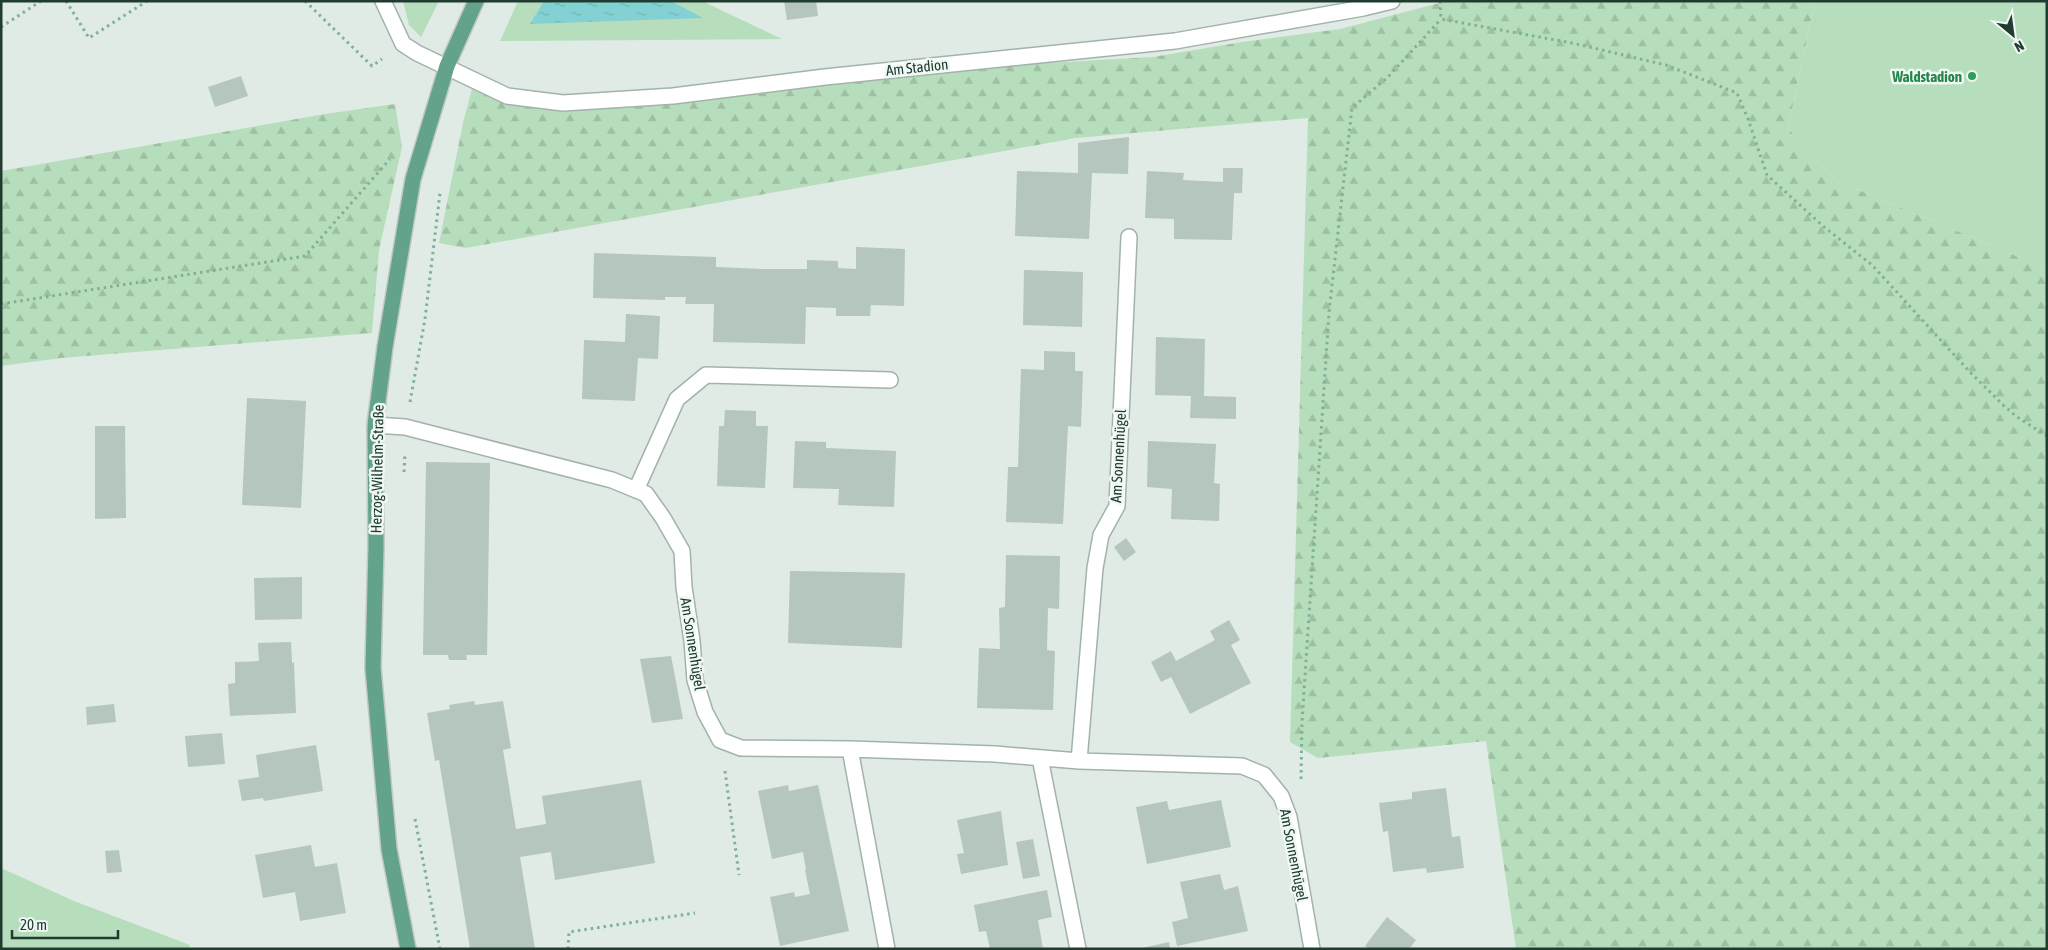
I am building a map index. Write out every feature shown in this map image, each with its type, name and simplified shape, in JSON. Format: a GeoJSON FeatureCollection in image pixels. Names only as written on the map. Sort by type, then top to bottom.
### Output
{"type":"FeatureCollection","features":[{"type":"Feature","properties":{"kind":"main road","name":"Herzog-Wilhelm-Straße"},"geometry":{"type":"LineString","coordinates":[[408,949],[389,849],[373,668],[376,546],[375,425],[385,347],[413,179],[447,66],[476,1]]}},
{"type":"Feature","properties":{"kind":"street"},"geometry":{"type":"LineString","coordinates":[[383,1],[403,44]]}},
{"type":"Feature","properties":{"kind":"street","name":"Am Stadion"},"geometry":{"type":"LineString","coordinates":[[403,44],[417,53],[507,96],[564,104],[673,96],[825,77],[1175,41],[1363,8],[1392,1]]}},
{"type":"Feature","properties":{"kind":"street","name":"Am Sonnenhügel"},"geometry":{"type":"LineString","coordinates":[[1079,761],[1095,568],[1102,535],[1117,506],[1129,237]]}},
{"type":"Feature","properties":{"kind":"street"},"geometry":{"type":"LineString","coordinates":[[636,490],[677,399],[706,375],[890,380]]}},
{"type":"Feature","properties":{"kind":"street","name":"Am Sonnenhügel"},"geometry":{"type":"LineString","coordinates":[[375,425],[406,428],[612,480],[646,494],[663,518],[682,551],[684,587],[692,641],[695,680],[705,712],[720,740],[726,743],[741,748],[850,749],[995,754],[1079,761],[1242,766],[1264,775],[1281,796],[1289,817],[1312,949]]}},
{"type":"Feature","properties":{"kind":"street"},"geometry":{"type":"LineString","coordinates":[[850,749],[888,949]]}},
{"type":"Feature","properties":{"kind":"street"},"geometry":{"type":"LineString","coordinates":[[1040,758],[1078,949]]}},
{"type":"Feature","properties":{"kind":"path"},"geometry":{"type":"LineString","coordinates":[[1,27],[41,1]]}},
{"type":"Feature","properties":{"kind":"path"},"geometry":{"type":"LineString","coordinates":[[66,1],[89,38],[147,1]]}},
{"type":"Feature","properties":{"kind":"path"},"geometry":{"type":"LineString","coordinates":[[305,1],[372,66],[403,44]]}},
{"type":"Feature","properties":{"kind":"path"},"geometry":{"type":"LineString","coordinates":[[1281,796],[1301,784],[1302,722],[1329,312],[1352,108],[1388,77],[1442,19],[1440,1]]}},
{"type":"Feature","properties":{"kind":"path"},"geometry":{"type":"LineString","coordinates":[[1442,19],[1572,43],[1666,65],[1737,93],[1767,175],[1824,227],[1872,265],[1969,371],[2003,405],[2017,417],[2047,436]]}},
{"type":"Feature","properties":{"kind":"path"},"geometry":{"type":"LineString","coordinates":[[1,304],[305,256],[396,152]]}},
{"type":"Feature","properties":{"kind":"path"},"geometry":{"type":"LineString","coordinates":[[404,477],[406,428],[425,319],[440,186]]}},
{"type":"Feature","properties":{"kind":"path"},"geometry":{"type":"LineString","coordinates":[[726,743],[723,754],[739,875]]}},
{"type":"Feature","properties":{"kind":"path"},"geometry":{"type":"LineString","coordinates":[[415,814],[440,949]]}},
{"type":"Feature","properties":{"kind":"path"},"geometry":{"type":"LineString","coordinates":[[568,949],[570,932],[695,913]]}},
{"type":"Feature","properties":{"kind":"green space"},"geometry":{"type":"Polygon","coordinates":[[[403,1],[439,1],[421,37],[409,25],[403,1]]]}},
{"type":"Feature","properties":{"kind":"green space"},"geometry":{"type":"Polygon","coordinates":[[[518,1],[702,1],[782,39],[500,41],[518,1]]]}},
{"type":"Feature","properties":{"kind":"green space"},"geometry":{"type":"Polygon","coordinates":[[[1447,1],[1815,1],[1788,128],[1835,180],[2047,269],[2047,949],[1516,949],[1486,741],[1318,758],[1290,742],[1308,118],[1076,138],[466,248],[439,243],[463,123],[472,89],[505,104],[563,109],[661,103],[976,67],[1153,57],[1242,42],[1340,29],[1447,1]]]}},
{"type":"Feature","properties":{"kind":"green space"},"geometry":{"type":"Polygon","coordinates":[[[1815,1],[2047,1],[2047,269],[1835,180],[1788,128],[1815,1]]]}},
{"type":"Feature","properties":{"kind":"green space"},"geometry":{"type":"Polygon","coordinates":[[[395,104],[402,147],[379,250],[372,333],[61,358],[1,366],[1,171],[325,114],[395,104]]]}},
{"type":"Feature","properties":{"kind":"green space"},"geometry":{"type":"Polygon","coordinates":[[[1,868],[74,901],[190,945],[189,949],[1,949],[1,868]]]}},
{"type":"Feature","properties":{"kind":"water"},"geometry":{"type":"Polygon","coordinates":[[[544,1],[671,1],[703,18],[530,24],[544,1]]]}},
{"type":"Feature","properties":{"kind":"building"},"geometry":{"type":"Polygon","coordinates":[[[784,1],[816,1],[818,16],[787,20],[784,1]]]}},
{"type":"Feature","properties":{"kind":"building"},"geometry":{"type":"Polygon","coordinates":[[[241,76],[248,96],[215,107],[208,87],[241,76]]]}},
{"type":"Feature","properties":{"kind":"building"},"geometry":{"type":"Polygon","coordinates":[[[1129,137],[1128,174],[1092,173],[1089,239],[1015,236],[1017,171],[1078,173],[1078,143],[1129,137]]]}},
{"type":"Feature","properties":{"kind":"building"},"geometry":{"type":"Polygon","coordinates":[[[1223,168],[1243,168],[1242,193],[1234,193],[1232,240],[1174,239],[1174,219],[1145,218],[1147,171],[1184,173],[1183,180],[1223,182],[1223,168]]]}},
{"type":"Feature","properties":{"kind":"building"},"geometry":{"type":"Polygon","coordinates":[[[856,247],[905,249],[904,306],[871,305],[870,316],[836,316],[836,308],[806,307],[805,344],[713,342],[714,304],[685,304],[686,297],[665,297],[665,300],[593,298],[594,253],[716,257],[716,267],[762,269],[807,269],[807,260],[838,261],[838,268],[856,269],[856,247]]]}},
{"type":"Feature","properties":{"kind":"building"},"geometry":{"type":"Polygon","coordinates":[[[1024,270],[1083,272],[1082,327],[1023,325],[1024,270]]]}},
{"type":"Feature","properties":{"kind":"building"},"geometry":{"type":"Polygon","coordinates":[[[626,314],[660,316],[658,359],[638,358],[635,401],[582,399],[584,340],[625,342],[626,314]]]}},
{"type":"Feature","properties":{"kind":"building"},"geometry":{"type":"Polygon","coordinates":[[[1156,337],[1205,339],[1204,396],[1236,397],[1236,419],[1190,418],[1191,396],[1155,395],[1156,337]]]}},
{"type":"Feature","properties":{"kind":"building"},"geometry":{"type":"Polygon","coordinates":[[[1044,351],[1075,352],[1075,371],[1083,371],[1081,427],[1068,426],[1063,524],[1006,522],[1008,467],[1018,467],[1021,369],[1044,370],[1044,351]]]}},
{"type":"Feature","properties":{"kind":"building"},"geometry":{"type":"Polygon","coordinates":[[[247,398],[306,401],[301,508],[242,505],[247,398]]]}},
{"type":"Feature","properties":{"kind":"building"},"geometry":{"type":"Polygon","coordinates":[[[725,410],[756,411],[756,426],[768,426],[765,488],[717,486],[719,426],[724,426],[725,410]]]}},
{"type":"Feature","properties":{"kind":"building"},"geometry":{"type":"Polygon","coordinates":[[[95,426],[125,426],[126,518],[95,519],[95,426]]]}},
{"type":"Feature","properties":{"kind":"building"},"geometry":{"type":"Polygon","coordinates":[[[795,441],[826,442],[826,448],[896,451],[894,507],[838,505],[839,489],[793,488],[795,441]]]}},
{"type":"Feature","properties":{"kind":"building"},"geometry":{"type":"Polygon","coordinates":[[[1148,441],[1216,444],[1214,483],[1220,484],[1219,521],[1171,519],[1172,489],[1147,487],[1148,441]]]}},
{"type":"Feature","properties":{"kind":"building"},"geometry":{"type":"Polygon","coordinates":[[[426,462],[490,463],[487,655],[466,655],[467,660],[449,660],[448,655],[423,655],[426,462]]]}},
{"type":"Feature","properties":{"kind":"building"},"geometry":{"type":"Polygon","coordinates":[[[1126,538],[1136,552],[1124,561],[1114,547],[1126,538]]]}},
{"type":"Feature","properties":{"kind":"building"},"geometry":{"type":"Polygon","coordinates":[[[1006,555],[1060,556],[1059,609],[1048,608],[1047,650],[1055,651],[1053,710],[977,708],[979,648],[1000,649],[999,608],[1005,607],[1006,555]]]}},
{"type":"Feature","properties":{"kind":"building"},"geometry":{"type":"Polygon","coordinates":[[[790,571],[905,573],[902,648],[788,643],[790,571]]]}},
{"type":"Feature","properties":{"kind":"building"},"geometry":{"type":"Polygon","coordinates":[[[302,577],[302,619],[255,620],[254,578],[302,577]]]}},
{"type":"Feature","properties":{"kind":"building"},"geometry":{"type":"Polygon","coordinates":[[[1229,620],[1240,640],[1231,645],[1251,683],[1190,714],[1171,677],[1161,682],[1151,662],[1171,651],[1176,661],[1215,640],[1210,631],[1229,620]]]}},
{"type":"Feature","properties":{"kind":"building"},"geometry":{"type":"Polygon","coordinates":[[[291,642],[292,663],[294,662],[296,713],[230,716],[228,684],[235,683],[235,662],[259,661],[258,643],[291,642]]]}},
{"type":"Feature","properties":{"kind":"building"},"geometry":{"type":"Polygon","coordinates":[[[671,656],[683,719],[652,723],[640,659],[671,656]]]}},
{"type":"Feature","properties":{"kind":"building"},"geometry":{"type":"Polygon","coordinates":[[[474,701],[475,705],[503,701],[511,748],[503,750],[516,829],[546,824],[542,796],[641,780],[655,863],[555,880],[551,852],[520,857],[535,949],[470,949],[439,760],[435,761],[427,713],[450,709],[449,705],[474,701]]]}},
{"type":"Feature","properties":{"kind":"building"},"geometry":{"type":"Polygon","coordinates":[[[114,704],[116,722],[87,725],[86,707],[114,704]]]}},
{"type":"Feature","properties":{"kind":"building"},"geometry":{"type":"Polygon","coordinates":[[[222,733],[225,764],[188,767],[185,736],[222,733]]]}},
{"type":"Feature","properties":{"kind":"building"},"geometry":{"type":"Polygon","coordinates":[[[316,745],[323,791],[264,801],[263,798],[242,801],[238,780],[259,777],[256,755],[316,745]]]}},
{"type":"Feature","properties":{"kind":"building"},"geometry":{"type":"Polygon","coordinates":[[[788,785],[789,791],[818,785],[849,931],[780,946],[770,897],[794,892],[795,897],[810,894],[803,852],[772,859],[758,791],[788,785]]]}},
{"type":"Feature","properties":{"kind":"building"},"geometry":{"type":"Polygon","coordinates":[[[1446,788],[1452,837],[1460,836],[1464,868],[1427,873],[1426,868],[1393,872],[1388,831],[1383,832],[1379,803],[1412,799],[1412,792],[1446,788]]]}},
{"type":"Feature","properties":{"kind":"building"},"geometry":{"type":"Polygon","coordinates":[[[1221,800],[1231,847],[1147,864],[1136,807],[1167,801],[1169,810],[1221,800]]]}},
{"type":"Feature","properties":{"kind":"building"},"geometry":{"type":"Polygon","coordinates":[[[1001,811],[1008,865],[961,874],[957,854],[964,853],[957,820],[1001,811]]]}},
{"type":"Feature","properties":{"kind":"building"},"geometry":{"type":"Polygon","coordinates":[[[1033,839],[1040,876],[1023,879],[1016,842],[1033,839]]]}},
{"type":"Feature","properties":{"kind":"building"},"geometry":{"type":"Polygon","coordinates":[[[311,845],[315,867],[337,863],[346,913],[300,921],[295,892],[263,898],[255,855],[311,845]]]}},
{"type":"Feature","properties":{"kind":"building"},"geometry":{"type":"Polygon","coordinates":[[[119,850],[122,872],[107,873],[105,851],[119,850]]]}},
{"type":"Feature","properties":{"kind":"building"},"geometry":{"type":"Polygon","coordinates":[[[1220,874],[1224,890],[1238,886],[1248,931],[1177,946],[1172,922],[1188,918],[1180,882],[1220,874]]]}},
{"type":"Feature","properties":{"kind":"building"},"geometry":{"type":"Polygon","coordinates":[[[1047,890],[1052,917],[1038,920],[1043,949],[990,949],[986,931],[979,932],[974,905],[1047,890]]]}},
{"type":"Feature","properties":{"kind":"building"},"geometry":{"type":"Polygon","coordinates":[[[1387,917],[1416,940],[1409,949],[1369,949],[1365,946],[1387,917]]]}},
{"type":"Feature","properties":{"kind":"building"},"geometry":{"type":"Polygon","coordinates":[[[1169,942],[1170,949],[1142,949],[1142,948],[1169,942]]]}},
{"type":"Feature","properties":{"kind":"place","name":"Waldstadion"},"geometry":{"type":"Point","coordinates":[1972,76]}}]}
